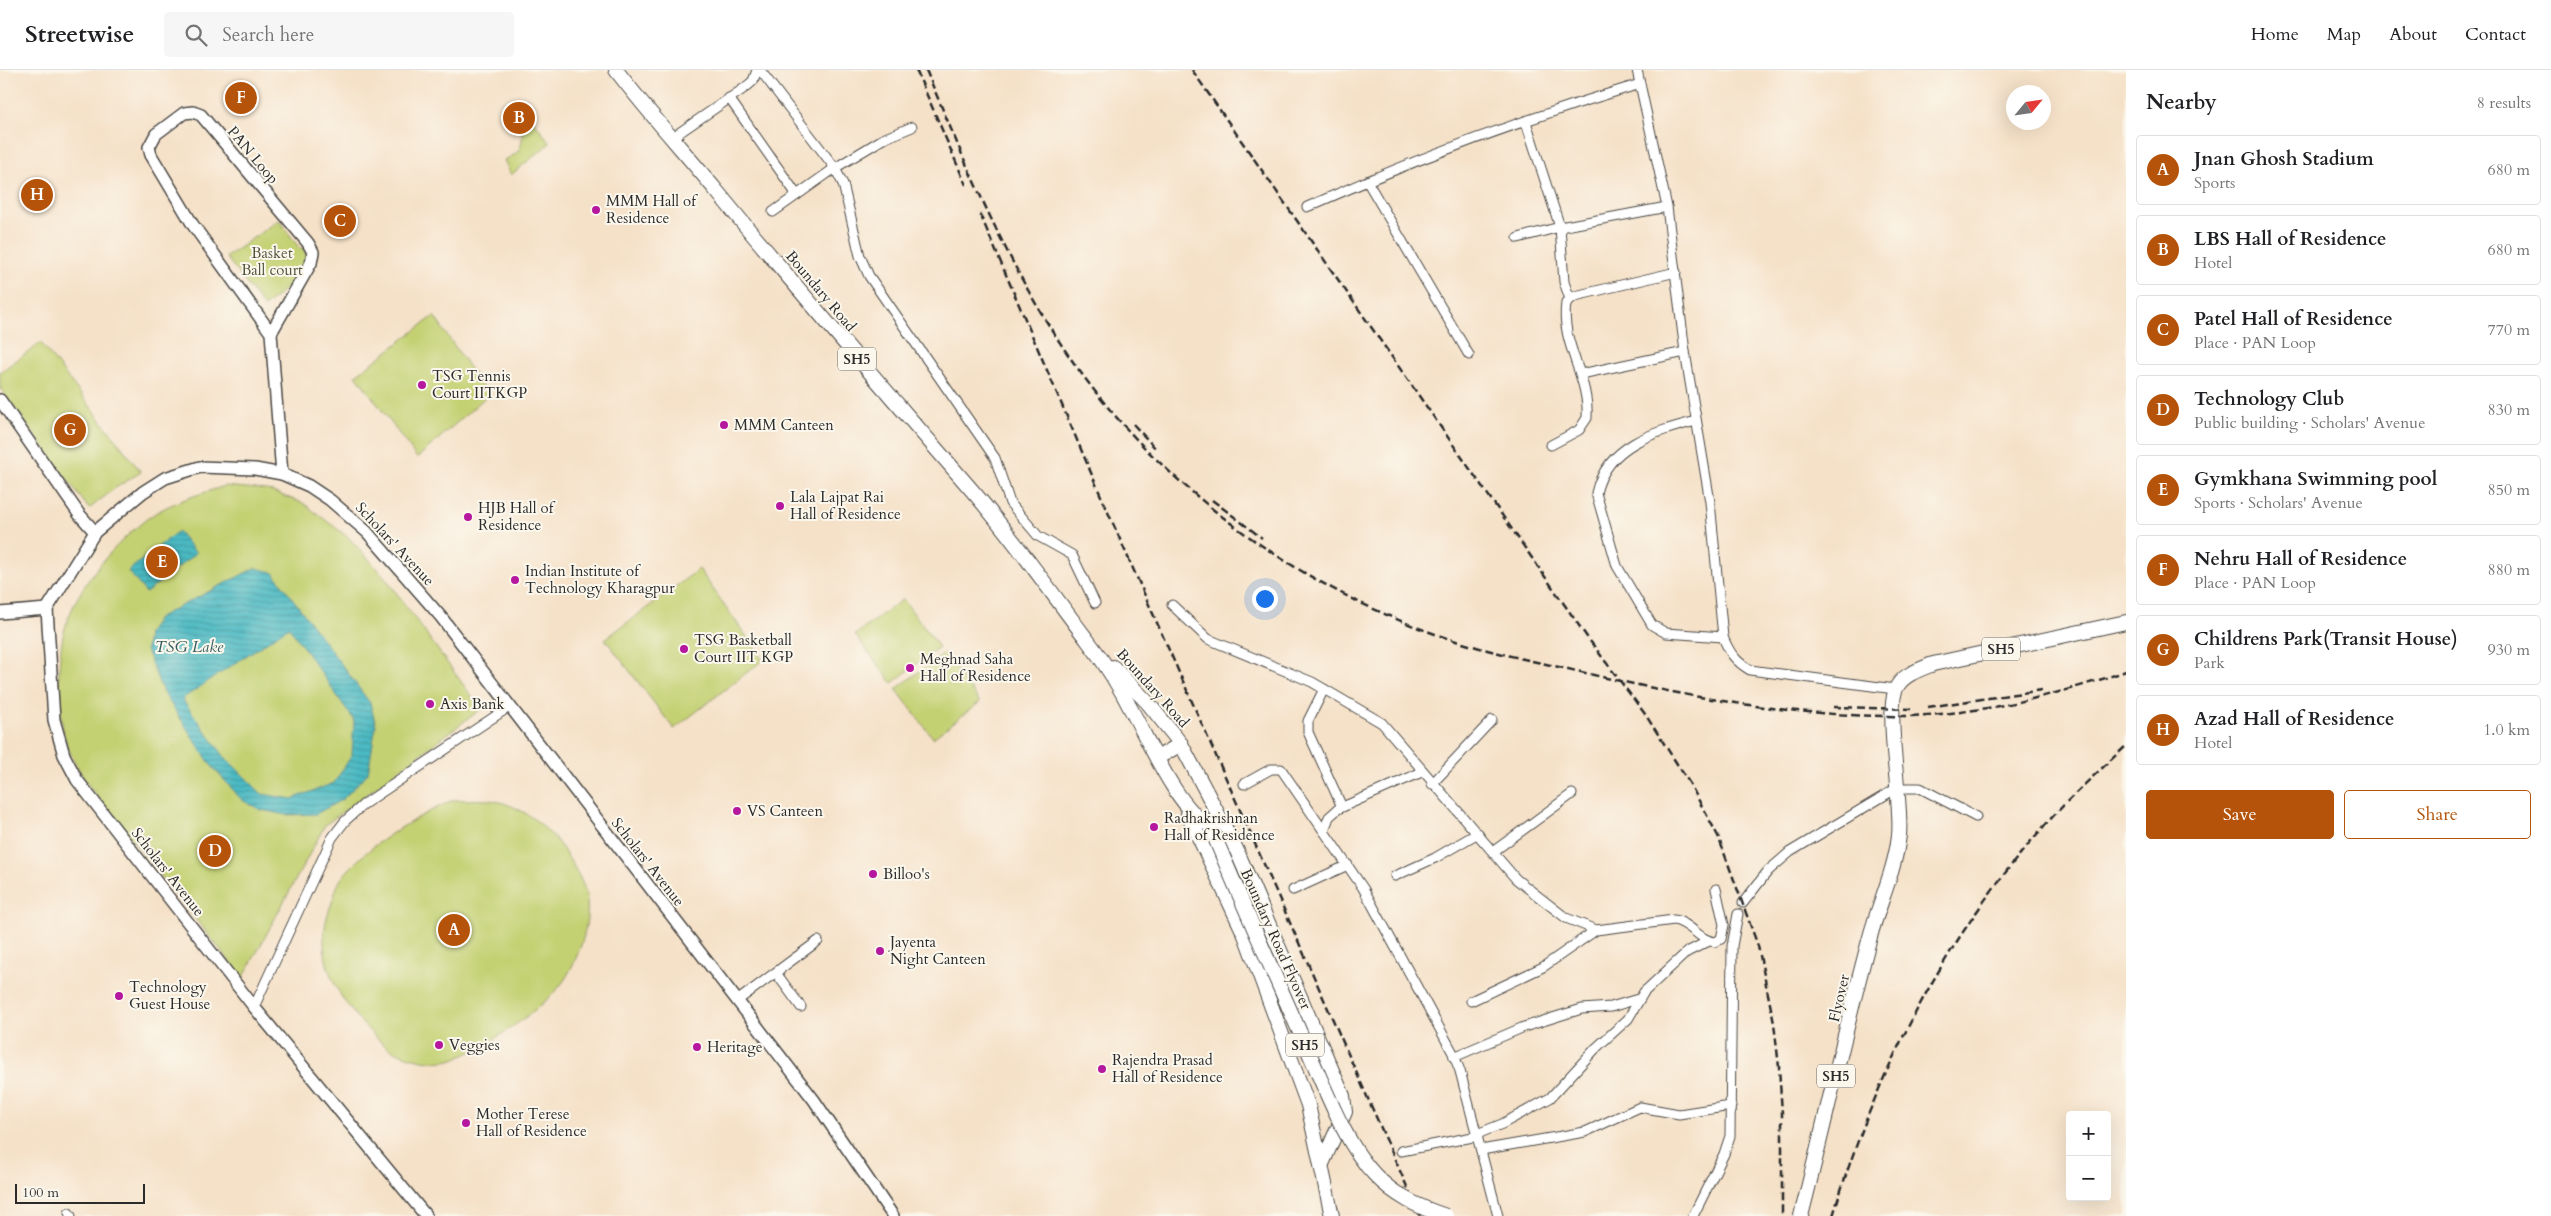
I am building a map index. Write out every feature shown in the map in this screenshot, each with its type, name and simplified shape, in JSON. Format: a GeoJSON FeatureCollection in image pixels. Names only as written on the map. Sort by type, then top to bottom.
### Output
{"type":"FeatureCollection","features":[{"type":"Feature","properties":{"kind":"main road","name":"Boundary Road"},"geometry":{"type":"LineString","coordinates":[[616,70],[788,279],[977,496],[1094,649],[1114,679],[1157,758],[1185,803]]}},
{"type":"Feature","properties":{"kind":"main road","name":"SH5"},"geometry":{"type":"LineString","coordinates":[[1897,788],[1893,727],[1896,689],[1908,676],[1933,664],[2126,622]]}},
{"type":"Feature","properties":{"kind":"main road","name":"Boundary Road"},"geometry":{"type":"LineString","coordinates":[[1094,649],[1148,704],[1181,744],[1248,876],[1344,1096],[1344,1112],[1322,1164]]}},
{"type":"Feature","properties":{"kind":"main road"},"geometry":{"type":"LineString","coordinates":[[1157,758],[1181,744]]}},
{"type":"Feature","properties":{"kind":"main road","name":"Flyover"},"geometry":{"type":"LineString","coordinates":[[1801,1216],[1870,935],[1896,857],[1900,816],[1897,788]]}},
{"type":"Feature","properties":{"kind":"main road"},"geometry":{"type":"LineString","coordinates":[[1185,803],[1190,820],[1219,876],[1246,936],[1308,1105],[1332,1216]]}},
{"type":"Feature","properties":{"kind":"main road","name":"Boundary Road Flyover"},"geometry":{"type":"LineString","coordinates":[[1185,803],[1201,822],[1211,829],[1313,1062],[1356,1148],[1374,1174],[1395,1194],[1419,1207],[1446,1216]]}},
{"type":"Feature","properties":{"kind":"main road"},"geometry":{"type":"LineString","coordinates":[[1211,829],[1213,804]]}},
{"type":"Feature","properties":{"kind":"street"},"geometry":{"type":"LineString","coordinates":[[672,137],[753,81],[759,70],[835,168],[843,184],[860,256],[869,276],[996,458],[1006,494],[1015,511],[1038,536],[1072,555],[1095,603]]}},
{"type":"Feature","properties":{"kind":"street"},"geometry":{"type":"LineString","coordinates":[[1637,70],[1667,207],[1685,352],[1710,502],[1723,637],[1733,657],[1750,670],[1896,689]]}},
{"type":"Feature","properties":{"kind":"street"},"geometry":{"type":"LineString","coordinates":[[1307,207],[1428,156],[1573,104],[1640,84]]}},
{"type":"Feature","properties":{"kind":"street"},"geometry":{"type":"LineString","coordinates":[[729,98],[797,195]]}},
{"type":"Feature","properties":{"kind":"street","name":"PAN Loop"},"geometry":{"type":"LineString","coordinates":[[193,112],[200,115],[308,243],[313,252],[311,263],[271,333],[193,225],[151,155],[149,147],[152,139],[184,113],[193,112]]}},
{"type":"Feature","properties":{"kind":"street"},"geometry":{"type":"LineString","coordinates":[[1526,122],[1560,227],[1564,282],[1570,299],[1565,310],[1567,339],[1582,374],[1588,410],[1584,426],[1551,445]]}},
{"type":"Feature","properties":{"kind":"street"},"geometry":{"type":"LineString","coordinates":[[773,212],[835,168],[883,140],[912,127]]}},
{"type":"Feature","properties":{"kind":"street"},"geometry":{"type":"LineString","coordinates":[[1368,181],[1469,355]]}},
{"type":"Feature","properties":{"kind":"street"},"geometry":{"type":"LineString","coordinates":[[1518,238],[1560,227],[1667,207]]}},
{"type":"Feature","properties":{"kind":"street"},"geometry":{"type":"LineString","coordinates":[[1570,299],[1676,272]]}},
{"type":"Feature","properties":{"kind":"street"},"geometry":{"type":"LineString","coordinates":[[271,333],[282,474]]}},
{"type":"Feature","properties":{"kind":"street"},"geometry":{"type":"LineString","coordinates":[[1582,374],[1685,352]]}},
{"type":"Feature","properties":{"kind":"street"},"geometry":{"type":"LineString","coordinates":[[0,400],[79,514],[94,532]]}},
{"type":"Feature","properties":{"kind":"street"},"geometry":{"type":"LineString","coordinates":[[1696,421],[1651,435],[1622,450],[1608,464],[1599,481],[1596,492],[1617,566],[1652,625],[1666,633],[1723,637]]}},
{"type":"Feature","properties":{"kind":"street","name":"Scholars' Avenue"},"geometry":{"type":"LineString","coordinates":[[426,1216],[254,1007],[77,780],[64,755],[54,720],[47,609],[94,532],[143,492],[165,478],[200,467],[255,469],[282,474],[330,500],[367,532],[441,617],[814,1100],[893,1216]]}},
{"type":"Feature","properties":{"kind":"street"},"geometry":{"type":"LineString","coordinates":[[1172,606],[1208,639],[1245,656],[1288,671],[1324,689],[1387,727],[1432,784],[1494,851],[1516,879],[1535,896],[1566,918],[1596,930]]}},
{"type":"Feature","properties":{"kind":"street"},"geometry":{"type":"LineString","coordinates":[[0,612],[47,609]]}},
{"type":"Feature","properties":{"kind":"street"},"geometry":{"type":"LineString","coordinates":[[1324,689],[1308,721],[1308,732],[1342,807]]}},
{"type":"Feature","properties":{"kind":"street"},"geometry":{"type":"LineString","coordinates":[[254,1007],[332,838],[345,821],[378,794],[509,707]]}},
{"type":"Feature","properties":{"kind":"street"},"geometry":{"type":"LineString","coordinates":[[1432,784],[1492,720]]}},
{"type":"Feature","properties":{"kind":"street"},"geometry":{"type":"LineString","coordinates":[[1244,784],[1271,769],[1281,769],[1348,865],[1390,937],[1454,1057],[1498,1216]]}},
{"type":"Feature","properties":{"kind":"street"},"geometry":{"type":"LineString","coordinates":[[1324,831],[1329,817],[1342,807],[1422,772]]}},
{"type":"Feature","properties":{"kind":"street"},"geometry":{"type":"LineString","coordinates":[[1743,903],[1768,871],[1790,852],[1870,806],[1897,788],[1920,788],[1976,817]]}},
{"type":"Feature","properties":{"kind":"street"},"geometry":{"type":"LineString","coordinates":[[1494,851],[1572,794]]}},
{"type":"Feature","properties":{"kind":"street"},"geometry":{"type":"LineString","coordinates":[[1394,876],[1435,858],[1478,833]]}},
{"type":"Feature","properties":{"kind":"street"},"geometry":{"type":"LineString","coordinates":[[1293,890],[1348,865]]}},
{"type":"Feature","properties":{"kind":"street"},"geometry":{"type":"LineString","coordinates":[[1471,1001],[1543,967],[1596,930],[1674,920],[1688,925],[1708,941],[1718,942],[1724,933],[1723,915],[1716,889]]}},
{"type":"Feature","properties":{"kind":"street"},"geometry":{"type":"LineString","coordinates":[[1693,1216],[1724,1154],[1730,1136],[1732,946],[1738,914]]}},
{"type":"Feature","properties":{"kind":"street"},"geometry":{"type":"LineString","coordinates":[[737,1001],[818,941]]}},
{"type":"Feature","properties":{"kind":"street"},"geometry":{"type":"LineString","coordinates":[[1402,1151],[1477,1135],[1550,1098],[1596,1048],[1628,1018],[1638,999],[1683,954],[1708,941]]}},
{"type":"Feature","properties":{"kind":"street"},"geometry":{"type":"LineString","coordinates":[[776,973],[801,1007]]}},
{"type":"Feature","properties":{"kind":"street"},"geometry":{"type":"LineString","coordinates":[[1454,1057],[1524,1027],[1562,1015],[1582,1010],[1612,1007],[1638,999]]}},
{"type":"Feature","properties":{"kind":"street"},"geometry":{"type":"LineString","coordinates":[[1481,1150],[1585,1132],[1640,1107],[1679,1114],[1731,1106]]}},
{"type":"Feature","properties":{"kind":"green space"},"geometry":{"type":"Polygon","coordinates":[[[534,121],[550,143],[511,175],[504,160],[517,152],[521,146],[522,130],[534,121]]]}},
{"type":"Feature","properties":{"kind":"green space","name":"Basket Ball court"},"geometry":{"type":"Polygon","coordinates":[[[279,220],[300,249],[303,247],[308,260],[300,277],[264,307],[226,257],[279,220]]]}},
{"type":"Feature","properties":{"kind":"green space","name":"TSG Tennis Court IITKGP"},"geometry":{"type":"Polygon","coordinates":[[[434,316],[488,395],[417,458],[356,375],[434,316]]]}},
{"type":"Feature","properties":{"kind":"green space"},"geometry":{"type":"Polygon","coordinates":[[[41,343],[141,472],[114,489],[89,509],[0,388],[0,372],[41,343]]]}},
{"type":"Feature","properties":{"kind":"green space"},"geometry":{"type":"Polygon","coordinates":[[[225,486],[267,490],[303,503],[348,537],[384,576],[481,709],[325,825],[243,978],[85,781],[71,754],[65,736],[59,684],[61,649],[68,619],[82,590],[101,563],[136,528],[157,512],[185,499],[225,486]]]}},
{"type":"Feature","properties":{"kind":"green space","name":"TSG Basketball Court IIT KGP"},"geometry":{"type":"Polygon","coordinates":[[[699,569],[763,660],[674,729],[605,639],[699,569]]]}},
{"type":"Feature","properties":{"kind":"green space"},"geometry":{"type":"Polygon","coordinates":[[[903,599],[939,647],[892,683],[855,635],[903,599]]]}},
{"type":"Feature","properties":{"kind":"green space"},"geometry":{"type":"Polygon","coordinates":[[[944,653],[980,702],[933,738],[896,689],[944,653]]]}},
{"type":"Feature","properties":{"kind":"green space"},"geometry":{"type":"Polygon","coordinates":[[[453,800],[489,800],[500,802],[521,810],[540,823],[562,848],[578,873],[585,890],[587,913],[584,936],[576,959],[565,979],[544,1002],[513,1027],[479,1048],[450,1060],[434,1061],[414,1058],[388,1048],[354,1014],[342,998],[327,964],[324,945],[325,925],[341,879],[364,854],[393,833],[453,800]]]}},
{"type":"Feature","properties":{"kind":"water"},"geometry":{"type":"Polygon","coordinates":[[[178,531],[196,553],[146,593],[128,571],[178,531]]]}},
{"type":"Feature","properties":{"kind":"water","name":"TSG Lake"},"geometry":{"type":"Polygon","coordinates":[[[255,568],[273,572],[370,703],[376,725],[368,773],[343,799],[316,814],[286,815],[261,810],[242,800],[211,765],[163,692],[146,650],[148,633],[159,617],[255,568]],[[289,627],[182,699],[224,756],[262,794],[292,799],[334,783],[352,755],[354,720],[289,627]]]}},
{"type":"Feature","properties":{"kind":"railway"},"geometry":{"type":"LineString","coordinates":[[916,70],[966,185]]}},
{"type":"Feature","properties":{"kind":"railway"},"geometry":{"type":"LineString","coordinates":[[926,70],[969,171],[1016,268],[1042,314],[1071,359],[1104,403],[1141,444],[1175,477],[1211,507],[1248,536],[1327,586],[1369,607],[1412,625],[1456,641],[1510,656],[1672,692],[1778,709],[1848,715],[1915,716],[1946,714],[2037,698],[2126,671]]}},
{"type":"Feature","properties":{"kind":"railway"},"geometry":{"type":"LineString","coordinates":[[1192,70],[1587,637],[1645,714],[1690,784],[1718,836],[1758,946],[1774,1023],[1782,1113],[1782,1216]]}},
{"type":"Feature","properties":{"kind":"railway"},"geometry":{"type":"LineString","coordinates":[[980,214],[1107,510],[1420,1216]]}},
{"type":"Feature","properties":{"kind":"railway"},"geometry":{"type":"LineString","coordinates":[[1133,424],[1157,450]]}},
{"type":"Feature","properties":{"kind":"railway"},"geometry":{"type":"LineString","coordinates":[[1212,500],[1262,538]]}},
{"type":"Feature","properties":{"kind":"railway"},"geometry":{"type":"LineString","coordinates":[[1928,707],[2042,690]]}},
{"type":"Feature","properties":{"kind":"railway"},"geometry":{"type":"LineString","coordinates":[[1833,707],[1911,709]]}},
{"type":"Feature","properties":{"kind":"railway"},"geometry":{"type":"LineString","coordinates":[[1833,1216],[1870,1110],[1893,1058],[1946,958],[1977,911],[2047,823],[2126,746]]}},
{"type":"Feature","properties":{"kind":"place","name":"Nehru Hall of Residence"},"geometry":{"type":"Point","coordinates":[241,98]}},
{"type":"Feature","properties":{"kind":"place","name":"LBS Hall of Residence"},"geometry":{"type":"Point","coordinates":[519,118]}},
{"type":"Feature","properties":{"kind":"place","name":"Azad Hall of Residence"},"geometry":{"type":"Point","coordinates":[37,195]}},
{"type":"Feature","properties":{"kind":"place","name":"MMM Hall of Residence"},"geometry":{"type":"Point","coordinates":[596,210]}},
{"type":"Feature","properties":{"kind":"place","name":"Patel Hall of Residence"},"geometry":{"type":"Point","coordinates":[340,221]}},
{"type":"Feature","properties":{"kind":"place","name":"TSG Tennis Court IITKGP"},"geometry":{"type":"Point","coordinates":[422,385]}},
{"type":"Feature","properties":{"kind":"place","name":"MMM Canteen"},"geometry":{"type":"Point","coordinates":[724,425]}},
{"type":"Feature","properties":{"kind":"place","name":"Childrens Park(Transit House)"},"geometry":{"type":"Point","coordinates":[70,430]}},
{"type":"Feature","properties":{"kind":"place","name":"Lala Lajpat Rai Hall of Residence"},"geometry":{"type":"Point","coordinates":[780,506]}},
{"type":"Feature","properties":{"kind":"place","name":"HJB Hall of Residence"},"geometry":{"type":"Point","coordinates":[468,517]}},
{"type":"Feature","properties":{"kind":"place","name":"Gymkhana Swimming pool"},"geometry":{"type":"Point","coordinates":[162,562]}},
{"type":"Feature","properties":{"kind":"place","name":"Indian Institute of Technology Kharagpur"},"geometry":{"type":"Point","coordinates":[515,580]}},
{"type":"Feature","properties":{"kind":"place","name":"TSG Basketball Court IIT KGP"},"geometry":{"type":"Point","coordinates":[684,649]}},
{"type":"Feature","properties":{"kind":"place","name":"Meghnad Saha Hall of Residence"},"geometry":{"type":"Point","coordinates":[910,668]}},
{"type":"Feature","properties":{"kind":"place","name":"Axis Bank"},"geometry":{"type":"Point","coordinates":[430,704]}},
{"type":"Feature","properties":{"kind":"place","name":"VS Canteen"},"geometry":{"type":"Point","coordinates":[737,811]}},
{"type":"Feature","properties":{"kind":"place","name":"Radhakrishnan Hall of Residence"},"geometry":{"type":"Point","coordinates":[1154,827]}},
{"type":"Feature","properties":{"kind":"place","name":"Technology Club"},"geometry":{"type":"Point","coordinates":[215,851]}},
{"type":"Feature","properties":{"kind":"place","name":"Billoo's"},"geometry":{"type":"Point","coordinates":[873,874]}},
{"type":"Feature","properties":{"kind":"place","name":"Jnan Ghosh Stadium"},"geometry":{"type":"Point","coordinates":[454,930]}},
{"type":"Feature","properties":{"kind":"place","name":"Jayenta Night Canteen"},"geometry":{"type":"Point","coordinates":[880,951]}},
{"type":"Feature","properties":{"kind":"place","name":"Technology Guest House"},"geometry":{"type":"Point","coordinates":[119,996]}},
{"type":"Feature","properties":{"kind":"place","name":"Veggies"},"geometry":{"type":"Point","coordinates":[439,1045]}},
{"type":"Feature","properties":{"kind":"place","name":"Heritage"},"geometry":{"type":"Point","coordinates":[697,1047]}},
{"type":"Feature","properties":{"kind":"place","name":"Rajendra Prasad Hall of Residence"},"geometry":{"type":"Point","coordinates":[1102,1069]}},
{"type":"Feature","properties":{"kind":"place","name":"Mother Terese Hall of Residence"},"geometry":{"type":"Point","coordinates":[466,1123]}}]}
